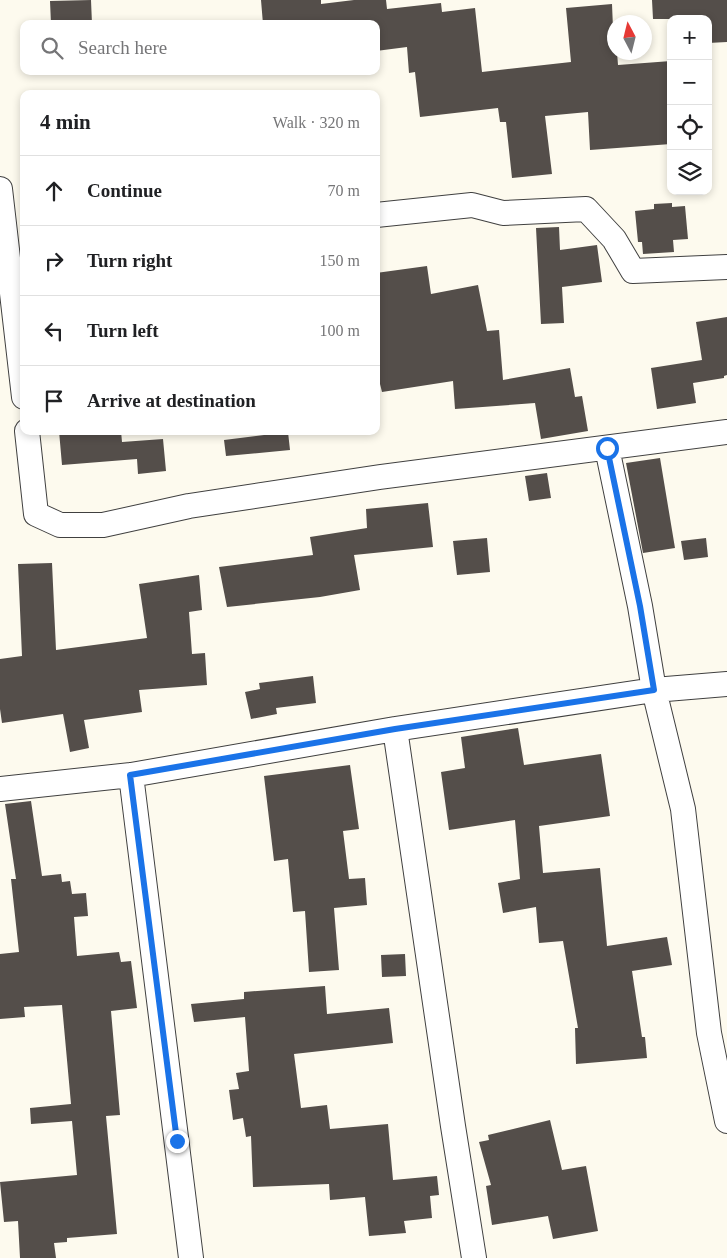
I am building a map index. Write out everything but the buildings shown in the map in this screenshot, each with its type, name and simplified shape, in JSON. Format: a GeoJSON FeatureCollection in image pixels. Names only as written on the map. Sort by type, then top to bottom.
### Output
{"type":"FeatureCollection","features":[{"type":"Feature","properties":{"kind":"street"},"geometry":{"type":"LineString","coordinates":[[0,189],[16,253],[20,325]]}},
{"type":"Feature","properties":{"kind":"street"},"geometry":{"type":"LineString","coordinates":[[380,215],[472,205],[502,213],[586,209],[614,240],[633,271],[727,266]]}},
{"type":"Feature","properties":{"kind":"street"},"geometry":{"type":"LineString","coordinates":[[28,435],[36,514],[60,524],[103,525],[189,506],[380,477],[727,432]]}},
{"type":"Feature","properties":{"kind":"street"},"geometry":{"type":"LineString","coordinates":[[607,448],[640,606],[654,690],[683,809],[718,1032],[727,1121]]}},
{"type":"Feature","properties":{"kind":"street"},"geometry":{"type":"LineString","coordinates":[[0,789],[130,775],[395,729],[654,690],[727,684]]}},
{"type":"Feature","properties":{"kind":"street"},"geometry":{"type":"LineString","coordinates":[[395,729],[474,1258]]}},
{"type":"Feature","properties":{"kind":"street"},"geometry":{"type":"LineString","coordinates":[[130,775],[191,1258]]}},
{"type":"Feature","properties":{"kind":"route"},"geometry":{"type":"LineString","coordinates":[[177,1141],[130,775],[395,729],[654,690],[640,606],[607,448]]}}]}
